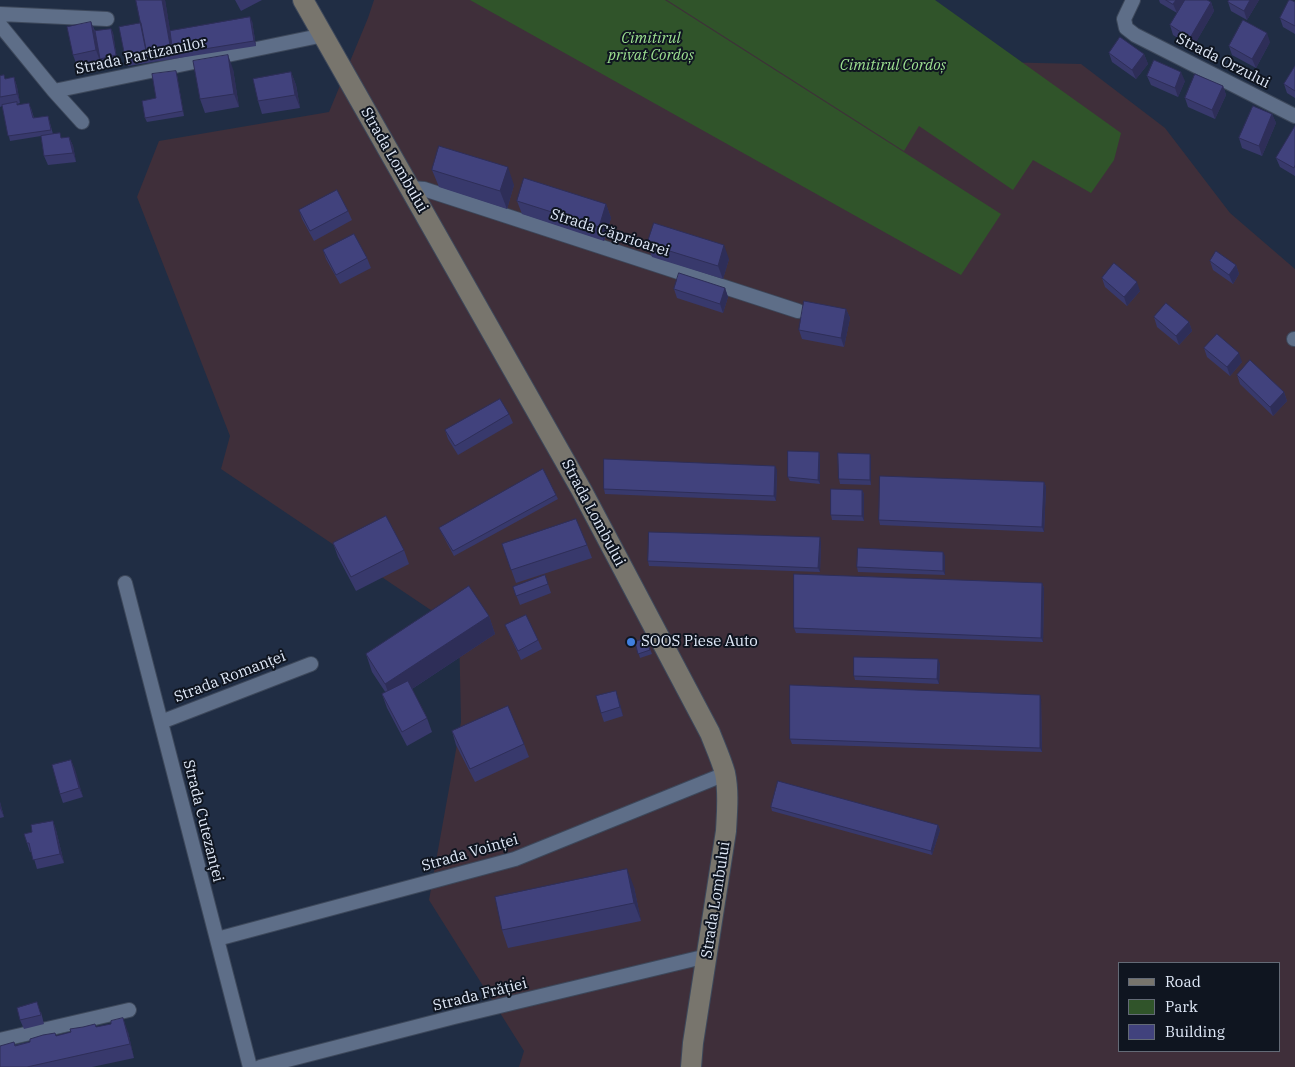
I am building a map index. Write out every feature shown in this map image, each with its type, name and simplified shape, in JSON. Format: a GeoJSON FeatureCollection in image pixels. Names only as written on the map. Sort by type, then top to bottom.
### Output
{"type":"FeatureCollection","features":[{"type":"Feature","properties":{"kind":"street","name":"Strada Lombului"},"geometry":{"type":"LineString","coordinates":[[303,0],[586,497],[710,733],[720,756],[728,796],[726,831],[693,1043],[691,1067]]}},
{"type":"Feature","properties":{"kind":"street","name":"Strada Orzului"},"geometry":{"type":"LineString","coordinates":[[1133,0],[1124,18],[1126,28],[1135,35],[1295,116]]}},
{"type":"Feature","properties":{"kind":"street"},"geometry":{"type":"LineString","coordinates":[[0,14],[107,19]]}},
{"type":"Feature","properties":{"kind":"street"},"geometry":{"type":"LineString","coordinates":[[0,25],[82,122]]}},
{"type":"Feature","properties":{"kind":"street","name":"Strada Partizanilor"},"geometry":{"type":"LineString","coordinates":[[54,91],[324,35]]}},
{"type":"Feature","properties":{"kind":"street","name":"Strada Căprioarei"},"geometry":{"type":"LineString","coordinates":[[410,188],[424,189],[798,311]]}},
{"type":"Feature","properties":{"kind":"street","name":"Strada Cutezanței"},"geometry":{"type":"LineString","coordinates":[[125,583],[250,1067]]}},
{"type":"Feature","properties":{"kind":"street","name":"Strada Romanței"},"geometry":{"type":"LineString","coordinates":[[161,722],[311,664]]}},
{"type":"Feature","properties":{"kind":"street","name":"Strada Voinței"},"geometry":{"type":"LineString","coordinates":[[217,939],[515,859],[725,774]]}},
{"type":"Feature","properties":{"kind":"street","name":"Strada Frăției"},"geometry":{"type":"LineString","coordinates":[[260,1067],[454,1017],[707,956]]}},
{"type":"Feature","properties":{"kind":"street"},"geometry":{"type":"LineString","coordinates":[[0,1040],[129,1010]]}},
{"type":"Feature","properties":{"kind":"shaded area"},"geometry":{"type":"Polygon","coordinates":[[[374,0],[871,0],[995,62],[1081,64],[1165,128],[1230,213],[1295,269],[1295,1067],[519,1067],[524,1051],[429,900],[461,722],[459,629],[221,469],[230,436],[137,197],[159,141],[329,112],[374,0]]]}},
{"type":"Feature","properties":{"kind":"green space","name":"Cimitirul privat Cordoș"},"geometry":{"type":"Polygon","coordinates":[[[470,0],[665,0],[1001,214],[961,275],[470,0]]]}},
{"type":"Feature","properties":{"kind":"green space","name":"Cimitirul Cordoș"},"geometry":{"type":"Polygon","coordinates":[[[667,0],[935,0],[1121,133],[1114,160],[1091,193],[1033,160],[1013,190],[919,126],[904,151],[667,0]]]}},
{"type":"Feature","properties":{"kind":"building"},"geometry":{"type":"Polygon","coordinates":[[[136,0],[162,0],[170,45],[146,49],[136,0]]]}},
{"type":"Feature","properties":{"kind":"building"},"geometry":{"type":"Polygon","coordinates":[[[1166,0],[1176,0],[1173,4],[1166,0]]]}},
{"type":"Feature","properties":{"kind":"building"},"geometry":{"type":"Polygon","coordinates":[[[1185,0],[1207,0],[1211,2],[1190,38],[1170,25],[1185,0]]]}},
{"type":"Feature","properties":{"kind":"building"},"geometry":{"type":"Polygon","coordinates":[[[1229,0],[1250,0],[1244,11],[1228,2],[1229,0]]]}},
{"type":"Feature","properties":{"kind":"building"},"geometry":{"type":"Polygon","coordinates":[[[1289,0],[1295,2],[1295,26],[1280,18],[1289,0]]]}},
{"type":"Feature","properties":{"kind":"building"},"geometry":{"type":"Polygon","coordinates":[[[250,17],[254,41],[173,54],[170,31],[250,17]]]}},
{"type":"Feature","properties":{"kind":"building"},"geometry":{"type":"Polygon","coordinates":[[[1243,20],[1267,33],[1252,59],[1229,46],[1243,20]]]}},
{"type":"Feature","properties":{"kind":"building"},"geometry":{"type":"Polygon","coordinates":[[[91,22],[96,50],[73,55],[67,27],[91,22]]]}},
{"type":"Feature","properties":{"kind":"building"},"geometry":{"type":"Polygon","coordinates":[[[141,23],[147,54],[125,57],[119,27],[141,23]]]}},
{"type":"Feature","properties":{"kind":"building"},"geometry":{"type":"Polygon","coordinates":[[[111,29],[116,55],[100,59],[95,31],[111,29]]]}},
{"type":"Feature","properties":{"kind":"building"},"geometry":{"type":"Polygon","coordinates":[[[1120,37],[1144,54],[1132,70],[1109,53],[1120,37]]]}},
{"type":"Feature","properties":{"kind":"building"},"geometry":{"type":"Polygon","coordinates":[[[228,55],[234,94],[200,99],[193,61],[228,55]]]}},
{"type":"Feature","properties":{"kind":"building"},"geometry":{"type":"Polygon","coordinates":[[[1154,60],[1181,72],[1175,88],[1147,76],[1154,60]]]}},
{"type":"Feature","properties":{"kind":"building"},"geometry":{"type":"Polygon","coordinates":[[[1295,66],[1295,91],[1284,84],[1295,66]]]}},
{"type":"Feature","properties":{"kind":"building"},"geometry":{"type":"Polygon","coordinates":[[[176,71],[183,111],[145,118],[142,101],[156,98],[152,74],[176,71]]]}},
{"type":"Feature","properties":{"kind":"building"},"geometry":{"type":"Polygon","coordinates":[[[291,72],[295,95],[258,101],[253,79],[291,72]]]}},
{"type":"Feature","properties":{"kind":"building"},"geometry":{"type":"Polygon","coordinates":[[[1195,74],[1223,86],[1212,110],[1185,98],[1195,74]]]}},
{"type":"Feature","properties":{"kind":"building"},"geometry":{"type":"Polygon","coordinates":[[[4,75],[5,79],[14,77],[17,94],[0,97],[0,76],[4,75]]]}},
{"type":"Feature","properties":{"kind":"building"},"geometry":{"type":"Polygon","coordinates":[[[17,102],[17,105],[29,103],[33,118],[48,116],[51,130],[8,136],[2,105],[17,102]]]}},
{"type":"Feature","properties":{"kind":"building"},"geometry":{"type":"Polygon","coordinates":[[[1253,106],[1272,114],[1259,146],[1239,138],[1253,106]]]}},
{"type":"Feature","properties":{"kind":"building"},"geometry":{"type":"Polygon","coordinates":[[[1295,126],[1295,165],[1294,168],[1276,158],[1295,126]]]}},
{"type":"Feature","properties":{"kind":"building"},"geometry":{"type":"Polygon","coordinates":[[[60,133],[61,138],[69,137],[73,153],[44,156],[41,136],[60,133]]]}},
{"type":"Feature","properties":{"kind":"building"},"geometry":{"type":"Polygon","coordinates":[[[439,146],[508,167],[500,191],[432,170],[439,146]]]}},
{"type":"Feature","properties":{"kind":"building"},"geometry":{"type":"Polygon","coordinates":[[[524,178],[606,204],[599,227],[517,201],[524,178]]]}},
{"type":"Feature","properties":{"kind":"building"},"geometry":{"type":"Polygon","coordinates":[[[337,190],[348,211],[310,231],[299,210],[337,190]]]}},
{"type":"Feature","properties":{"kind":"building"},"geometry":{"type":"Polygon","coordinates":[[[654,223],[724,245],[718,266],[647,244],[654,223]]]}},
{"type":"Feature","properties":{"kind":"building"},"geometry":{"type":"Polygon","coordinates":[[[354,234],[367,258],[336,275],[323,250],[354,234]]]}},
{"type":"Feature","properties":{"kind":"building"},"geometry":{"type":"Polygon","coordinates":[[[1216,251],[1236,265],[1229,275],[1210,261],[1216,251]]]}},
{"type":"Feature","properties":{"kind":"building"},"geometry":{"type":"Polygon","coordinates":[[[1114,263],[1137,282],[1124,297],[1102,278],[1114,263]]]}},
{"type":"Feature","properties":{"kind":"building"},"geometry":{"type":"Polygon","coordinates":[[[679,273],[725,288],[720,304],[674,289],[679,273]]]}},
{"type":"Feature","properties":{"kind":"building"},"geometry":{"type":"Polygon","coordinates":[[[804,301],[846,309],[841,338],[799,330],[804,301]]]}},
{"type":"Feature","properties":{"kind":"building"},"geometry":{"type":"Polygon","coordinates":[[[1166,303],[1189,322],[1176,336],[1154,317],[1166,303]]]}},
{"type":"Feature","properties":{"kind":"building"},"geometry":{"type":"Polygon","coordinates":[[[1217,334],[1239,353],[1227,367],[1204,348],[1217,334]]]}},
{"type":"Feature","properties":{"kind":"building"},"geometry":{"type":"Polygon","coordinates":[[[1250,360],[1284,392],[1270,407],[1237,375],[1250,360]]]}},
{"type":"Feature","properties":{"kind":"building"},"geometry":{"type":"Polygon","coordinates":[[[500,399],[509,414],[455,446],[445,430],[500,399]]]}},
{"type":"Feature","properties":{"kind":"building"},"geometry":{"type":"Polygon","coordinates":[[[788,451],[819,452],[818,480],[788,477],[788,451]]]}},
{"type":"Feature","properties":{"kind":"building"},"geometry":{"type":"Polygon","coordinates":[[[838,453],[870,454],[870,480],[839,479],[838,453]]]}},
{"type":"Feature","properties":{"kind":"building"},"geometry":{"type":"Polygon","coordinates":[[[604,459],[775,466],[774,496],[604,489],[604,459]]]}},
{"type":"Feature","properties":{"kind":"building"},"geometry":{"type":"Polygon","coordinates":[[[543,469],[556,495],[453,551],[439,528],[543,469]]]}},
{"type":"Feature","properties":{"kind":"building"},"geometry":{"type":"Polygon","coordinates":[[[880,476],[1044,482],[1042,527],[879,520],[880,476]]]}},
{"type":"Feature","properties":{"kind":"building"},"geometry":{"type":"Polygon","coordinates":[[[831,489],[862,490],[862,516],[831,515],[831,489]]]}},
{"type":"Feature","properties":{"kind":"building"},"geometry":{"type":"Polygon","coordinates":[[[386,516],[404,550],[351,577],[333,543],[386,516]]]}},
{"type":"Feature","properties":{"kind":"building"},"geometry":{"type":"Polygon","coordinates":[[[576,519],[587,545],[511,570],[502,544],[576,519]]]}},
{"type":"Feature","properties":{"kind":"building"},"geometry":{"type":"Polygon","coordinates":[[[649,532],[820,537],[818,568],[648,561],[649,532]]]}},
{"type":"Feature","properties":{"kind":"building"},"geometry":{"type":"Polygon","coordinates":[[[858,548],[943,552],[943,571],[857,567],[858,548]]]}},
{"type":"Feature","properties":{"kind":"building"},"geometry":{"type":"Polygon","coordinates":[[[794,574],[1042,583],[1041,638],[794,628],[794,574]]]}},
{"type":"Feature","properties":{"kind":"building"},"geometry":{"type":"Polygon","coordinates":[[[545,575],[548,584],[516,596],[513,587],[545,575]]]}},
{"type":"Feature","properties":{"kind":"building"},"geometry":{"type":"Polygon","coordinates":[[[469,586],[489,616],[385,684],[366,654],[469,586]]]}},
{"type":"Feature","properties":{"kind":"building"},"geometry":{"type":"Polygon","coordinates":[[[526,615],[538,640],[518,651],[505,625],[526,615]]]}},
{"type":"Feature","properties":{"kind":"building"},"geometry":{"type":"Polygon","coordinates":[[[646,638],[650,650],[638,654],[635,642],[646,638]]]}},
{"type":"Feature","properties":{"kind":"building"},"geometry":{"type":"Polygon","coordinates":[[[854,657],[938,659],[937,679],[854,676],[854,657]]]}},
{"type":"Feature","properties":{"kind":"building"},"geometry":{"type":"Polygon","coordinates":[[[408,681],[427,718],[402,732],[382,694],[408,681]]]}},
{"type":"Feature","properties":{"kind":"building"},"geometry":{"type":"Polygon","coordinates":[[[790,685],[1040,695],[1040,748],[790,739],[790,685]]]}},
{"type":"Feature","properties":{"kind":"building"},"geometry":{"type":"Polygon","coordinates":[[[616,691],[620,707],[601,713],[596,696],[616,691]]]}},
{"type":"Feature","properties":{"kind":"building"},"geometry":{"type":"Polygon","coordinates":[[[508,706],[524,744],[470,769],[452,731],[508,706]]]}},
{"type":"Feature","properties":{"kind":"building"},"geometry":{"type":"Polygon","coordinates":[[[71,760],[79,788],[60,794],[52,765],[71,760]]]}},
{"type":"Feature","properties":{"kind":"building"},"geometry":{"type":"Polygon","coordinates":[[[778,781],[938,825],[931,851],[771,807],[778,781]]]}},
{"type":"Feature","properties":{"kind":"building"},"geometry":{"type":"Polygon","coordinates":[[[53,821],[60,854],[33,860],[29,843],[27,843],[24,834],[32,832],[31,825],[53,821]]]}},
{"type":"Feature","properties":{"kind":"building"},"geometry":{"type":"Polygon","coordinates":[[[627,869],[634,903],[502,930],[495,897],[627,869]]]}},
{"type":"Feature","properties":{"kind":"building"},"geometry":{"type":"Polygon","coordinates":[[[37,1002],[41,1015],[20,1020],[17,1008],[37,1002]]]}},
{"type":"Feature","properties":{"kind":"building"},"geometry":{"type":"Polygon","coordinates":[[[123,1018],[130,1044],[27,1067],[0,1067],[0,1046],[14,1042],[15,1046],[30,1042],[30,1039],[43,1035],[55,1033],[56,1036],[71,1032],[70,1029],[95,1024],[96,1027],[111,1024],[111,1021],[123,1018]]]}},
{"type":"Feature","properties":{"kind":"place","name":"SOOS Piese Auto"},"geometry":{"type":"Point","coordinates":[631,642]}}]}
